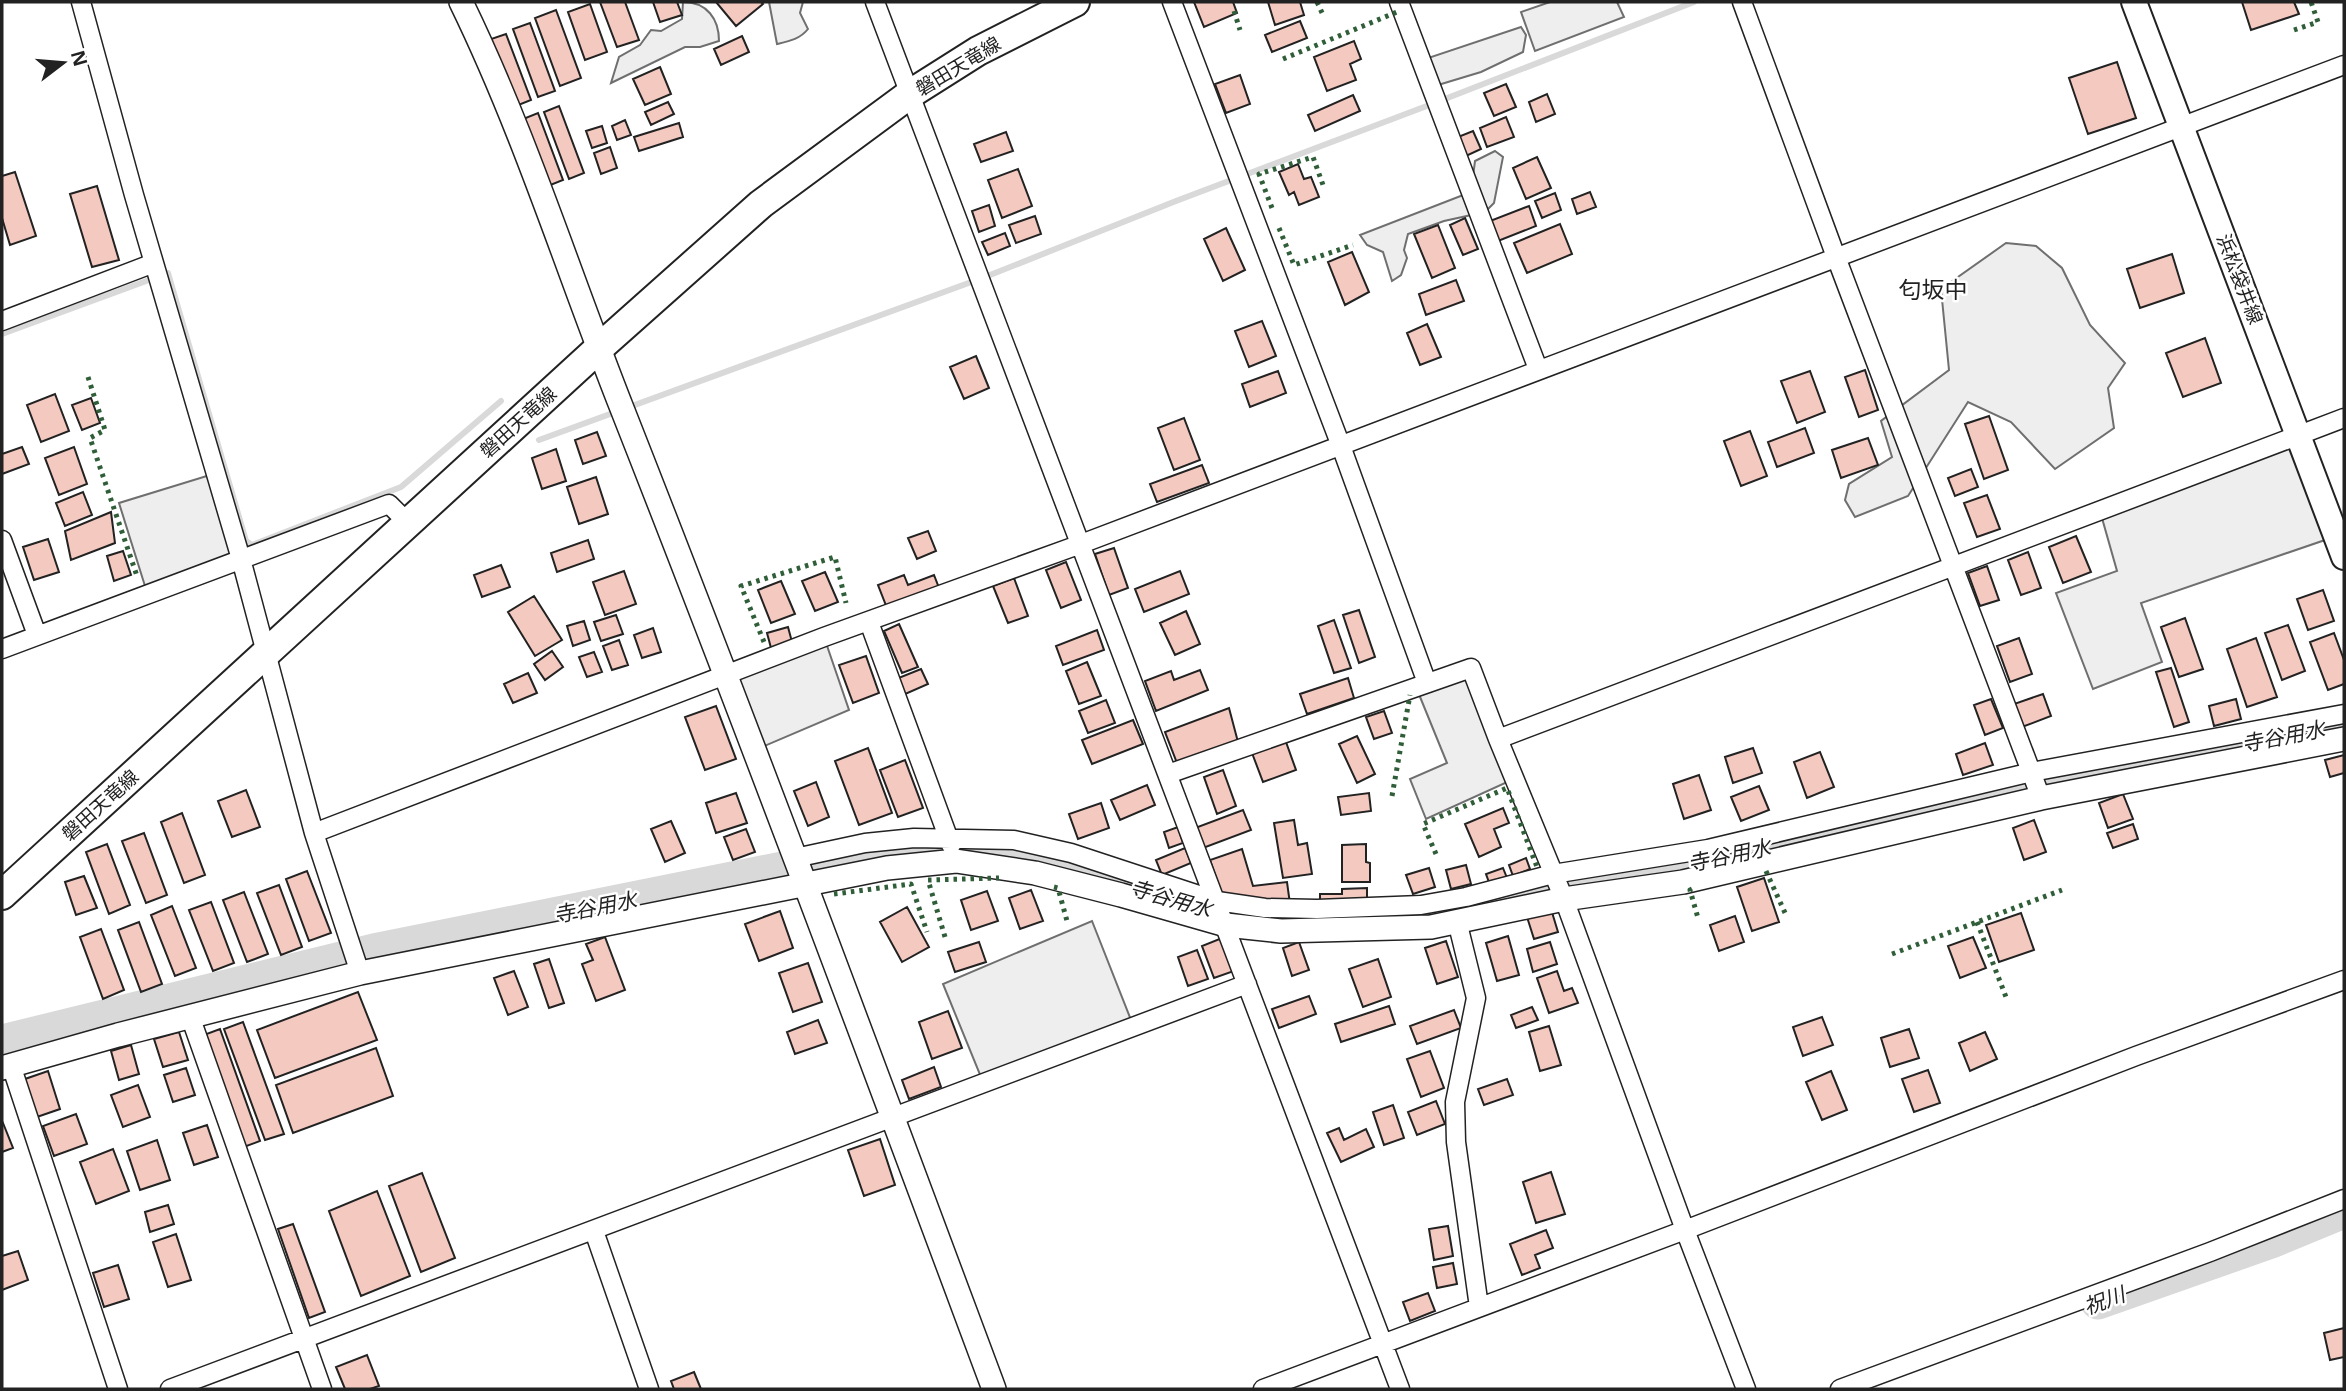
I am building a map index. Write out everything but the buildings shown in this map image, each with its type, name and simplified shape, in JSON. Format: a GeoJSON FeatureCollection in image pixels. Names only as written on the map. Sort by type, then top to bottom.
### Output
{"type":"FeatureCollection","features":[{"type":"Feature","properties":{"kind":"main road","name":"磐田天竜線"},"geometry":{"type":"LineString","coordinates":[[2,895],[598,349],[761,204],[910,94],[978,51],[1075,2]]}},
{"type":"Feature","properties":{"kind":"main road","name":"浜松袋井線"},"geometry":{"type":"LineString","coordinates":[[2134,2],[2344,557]]}},
{"type":"Feature","properties":{"kind":"street"},"geometry":{"type":"LineString","coordinates":[[81,2],[241,559],[314,833],[360,973]]}},
{"type":"Feature","properties":{"kind":"street"},"geometry":{"type":"LineString","coordinates":[[461,2],[492,65],[598,349],[727,674],[994,1389]]}},
{"type":"Feature","properties":{"kind":"street"},"geometry":{"type":"LineString","coordinates":[[875,2],[1401,1389]]}},
{"type":"Feature","properties":{"kind":"street"},"geometry":{"type":"LineString","coordinates":[[1172,2],[1341,446],[1427,683]]}},
{"type":"Feature","properties":{"kind":"street"},"geometry":{"type":"LineString","coordinates":[[1399,2],[1538,369]]}},
{"type":"Feature","properties":{"kind":"street"},"geometry":{"type":"LineString","coordinates":[[1742,2],[2041,798]]}},
{"type":"Feature","properties":{"kind":"street"},"geometry":{"type":"LineString","coordinates":[[314,833],[727,674],[1081,544],[2344,65]]}},
{"type":"Feature","properties":{"kind":"street"},"geometry":{"type":"LineString","coordinates":[[2,321],[154,263]]}},
{"type":"Feature","properties":{"kind":"street"},"geometry":{"type":"LineString","coordinates":[[1498,739],[2344,418]]}},
{"type":"Feature","properties":{"kind":"street"},"geometry":{"type":"LineString","coordinates":[[2,649],[389,504],[408,523]]}},
{"type":"Feature","properties":{"kind":"street"},"geometry":{"type":"LineString","coordinates":[[2,540],[37,635]]}},
{"type":"Feature","properties":{"kind":"street"},"geometry":{"type":"LineString","coordinates":[[869,622],[956,861]]}},
{"type":"Feature","properties":{"kind":"street"},"geometry":{"type":"LineString","coordinates":[[1168,774],[1471,668],[1564,899],[1745,1389]]}},
{"type":"Feature","properties":{"kind":"street"},"geometry":{"type":"LineString","coordinates":[[796,858],[865,844],[948,837],[1014,839],[1071,853],[1217,901],[1265,908],[1421,905],[1466,897],[1553,874],[1708,849],[2032,773],[2344,714]]}},
{"type":"Feature","properties":{"kind":"street"},"geometry":{"type":"LineString","coordinates":[[118,1389],[6,1066],[360,973],[887,868],[956,861],[1035,873],[1226,925],[1281,931],[1431,927],[1564,899],[1683,881],[2041,798],[2344,739]]}},
{"type":"Feature","properties":{"kind":"street"},"geometry":{"type":"LineString","coordinates":[[1457,921],[1476,998],[1455,1102],[1455,1128],[1479,1307]]}},
{"type":"Feature","properties":{"kind":"street"},"geometry":{"type":"LineString","coordinates":[[1263,1389],[1685,1230],[2123,1060],[2344,979]]}},
{"type":"Feature","properties":{"kind":"street"},"geometry":{"type":"LineString","coordinates":[[170,1389],[1247,984]]}},
{"type":"Feature","properties":{"kind":"street"},"geometry":{"type":"LineString","coordinates":[[190,1016],[322,1389]]}},
{"type":"Feature","properties":{"kind":"street"},"geometry":{"type":"LineString","coordinates":[[1840,1389],[2210,1252],[2344,1199]]}},
{"type":"Feature","properties":{"kind":"street"},"geometry":{"type":"LineString","coordinates":[[594,1231],[649,1389]]}},
{"type":"Feature","properties":{"kind":"shaded area"},"geometry":{"type":"Polygon","coordinates":[[[683,2],[699,5],[710,13],[717,26],[719,41],[700,47],[685,47],[611,83],[619,57],[640,45],[651,30],[661,31],[682,19],[683,2]]]}},
{"type":"Feature","properties":{"kind":"shaded area"},"geometry":{"type":"Polygon","coordinates":[[[769,2],[803,2],[800,13],[808,29],[790,41],[777,44],[769,2]]]}},
{"type":"Feature","properties":{"kind":"shaded area"},"geometry":{"type":"Polygon","coordinates":[[[1550,2],[1617,2],[1624,17],[1535,51],[1521,12],[1550,2]]]}},
{"type":"Feature","properties":{"kind":"shaded area"},"geometry":{"type":"Polygon","coordinates":[[[1521,27],[1526,35],[1523,52],[1481,72],[1438,85],[1428,58],[1521,27]]]}},
{"type":"Feature","properties":{"kind":"shaded area"},"geometry":{"type":"Polygon","coordinates":[[[1495,151],[1503,157],[1494,203],[1485,212],[1444,221],[1408,234],[1404,250],[1407,258],[1401,275],[1392,281],[1383,252],[1367,245],[1360,235],[1471,192],[1475,161],[1495,151]]]}},
{"type":"Feature","properties":{"kind":"shaded area"},"geometry":{"type":"Polygon","coordinates":[[[2006,243],[2036,246],[2062,268],[2090,325],[2125,363],[2108,388],[2114,428],[2055,469],[2011,422],[1968,402],[1908,496],[1855,517],[1845,500],[1849,484],[1892,457],[1881,421],[1949,370],[1941,289],[2006,243]]]}},
{"type":"Feature","properties":{"kind":"shaded area"},"geometry":{"type":"Polygon","coordinates":[[[2298,436],[2325,540],[2141,603],[2162,662],[2093,689],[2056,593],[2117,571],[2100,511],[2298,436]]]}},
{"type":"Feature","properties":{"kind":"shaded area"},"geometry":{"type":"Polygon","coordinates":[[[210,475],[232,557],[145,586],[119,503],[210,475]]]}},
{"type":"Feature","properties":{"kind":"shaded area"},"geometry":{"type":"Polygon","coordinates":[[[824,637],[849,710],[755,750],[727,675],[824,637]]]}},
{"type":"Feature","properties":{"kind":"shaded area"},"geometry":{"type":"Polygon","coordinates":[[[1471,668],[1514,779],[1426,819],[1410,779],[1447,763],[1416,687],[1471,668]]]}},
{"type":"Feature","properties":{"kind":"shaded area"},"geometry":{"type":"Polygon","coordinates":[[[1092,921],[1131,1020],[983,1082],[943,984],[1092,921]]]}},
{"type":"Feature","properties":{"kind":"waterway"},"geometry":{"type":"LineString","coordinates":[[539,440],[985,277],[1694,2]]}},
{"type":"Feature","properties":{"kind":"waterway"},"geometry":{"type":"LineString","coordinates":[[2,334],[168,273],[246,541],[252,545],[401,487],[501,401]]}},
{"type":"Feature","properties":{"kind":"waterway","name":"寺谷用水"},"geometry":{"type":"LineString","coordinates":[[1279,920],[1435,913],[1539,889],[1715,859],[2028,786],[2344,724]]}},
{"type":"Feature","properties":{"kind":"waterway","name":"寺谷用水"},"geometry":{"type":"LineString","coordinates":[[2,1042],[374,951],[867,852],[935,847],[1029,856],[1224,913]]}},
{"type":"Feature","properties":{"kind":"waterway","name":"祝川"},"geometry":{"type":"LineString","coordinates":[[2098,1302],[2271,1241],[2344,1211]]}},
{"type":"Feature","properties":{"kind":"hedge"},"geometry":{"type":"LineString","coordinates":[[1317,2],[1324,17]]}},
{"type":"Feature","properties":{"kind":"hedge"},"geometry":{"type":"LineString","coordinates":[[2294,30],[2318,22],[2311,2]]}},
{"type":"Feature","properties":{"kind":"hedge"},"geometry":{"type":"LineString","coordinates":[[1234,11],[1240,30]]}},
{"type":"Feature","properties":{"kind":"hedge"},"geometry":{"type":"LineString","coordinates":[[1283,59],[1397,12]]}},
{"type":"Feature","properties":{"kind":"hedge"},"geometry":{"type":"LineString","coordinates":[[1272,208],[1259,174],[1313,157],[1323,185]]}},
{"type":"Feature","properties":{"kind":"hedge"},"geometry":{"type":"LineString","coordinates":[[1279,228],[1294,265],[1353,245]]}},
{"type":"Feature","properties":{"kind":"hedge"},"geometry":{"type":"LineString","coordinates":[[88,377],[105,430],[90,438],[137,576]]}},
{"type":"Feature","properties":{"kind":"hedge"},"geometry":{"type":"LineString","coordinates":[[764,642],[741,586],[835,557],[846,603]]}},
{"type":"Feature","properties":{"kind":"hedge"},"geometry":{"type":"LineString","coordinates":[[1392,796],[1410,695]]}},
{"type":"Feature","properties":{"kind":"hedge"},"geometry":{"type":"LineString","coordinates":[[1436,854],[1423,824],[1507,788],[1537,867]]}},
{"type":"Feature","properties":{"kind":"hedge"},"geometry":{"type":"LineString","coordinates":[[1766,871],[1786,915]]}},
{"type":"Feature","properties":{"kind":"hedge"},"geometry":{"type":"LineString","coordinates":[[945,937],[928,880],[999,878]]}},
{"type":"Feature","properties":{"kind":"hedge"},"geometry":{"type":"LineString","coordinates":[[834,894],[911,884],[927,932]]}},
{"type":"Feature","properties":{"kind":"hedge"},"geometry":{"type":"LineString","coordinates":[[1054,887],[1058,888],[1067,921]]}},
{"type":"Feature","properties":{"kind":"hedge"},"geometry":{"type":"LineString","coordinates":[[1692,889],[1690,890],[1698,918]]}},
{"type":"Feature","properties":{"kind":"hedge"},"geometry":{"type":"LineString","coordinates":[[1892,954],[2062,890]]}},
{"type":"Feature","properties":{"kind":"hedge"},"geometry":{"type":"LineString","coordinates":[[1977,922],[2006,997]]}},
{"type":"Feature","properties":{"kind":"district","name":"匂坂中"},"geometry":{"type":"Point","coordinates":[1933,289]}}]}
